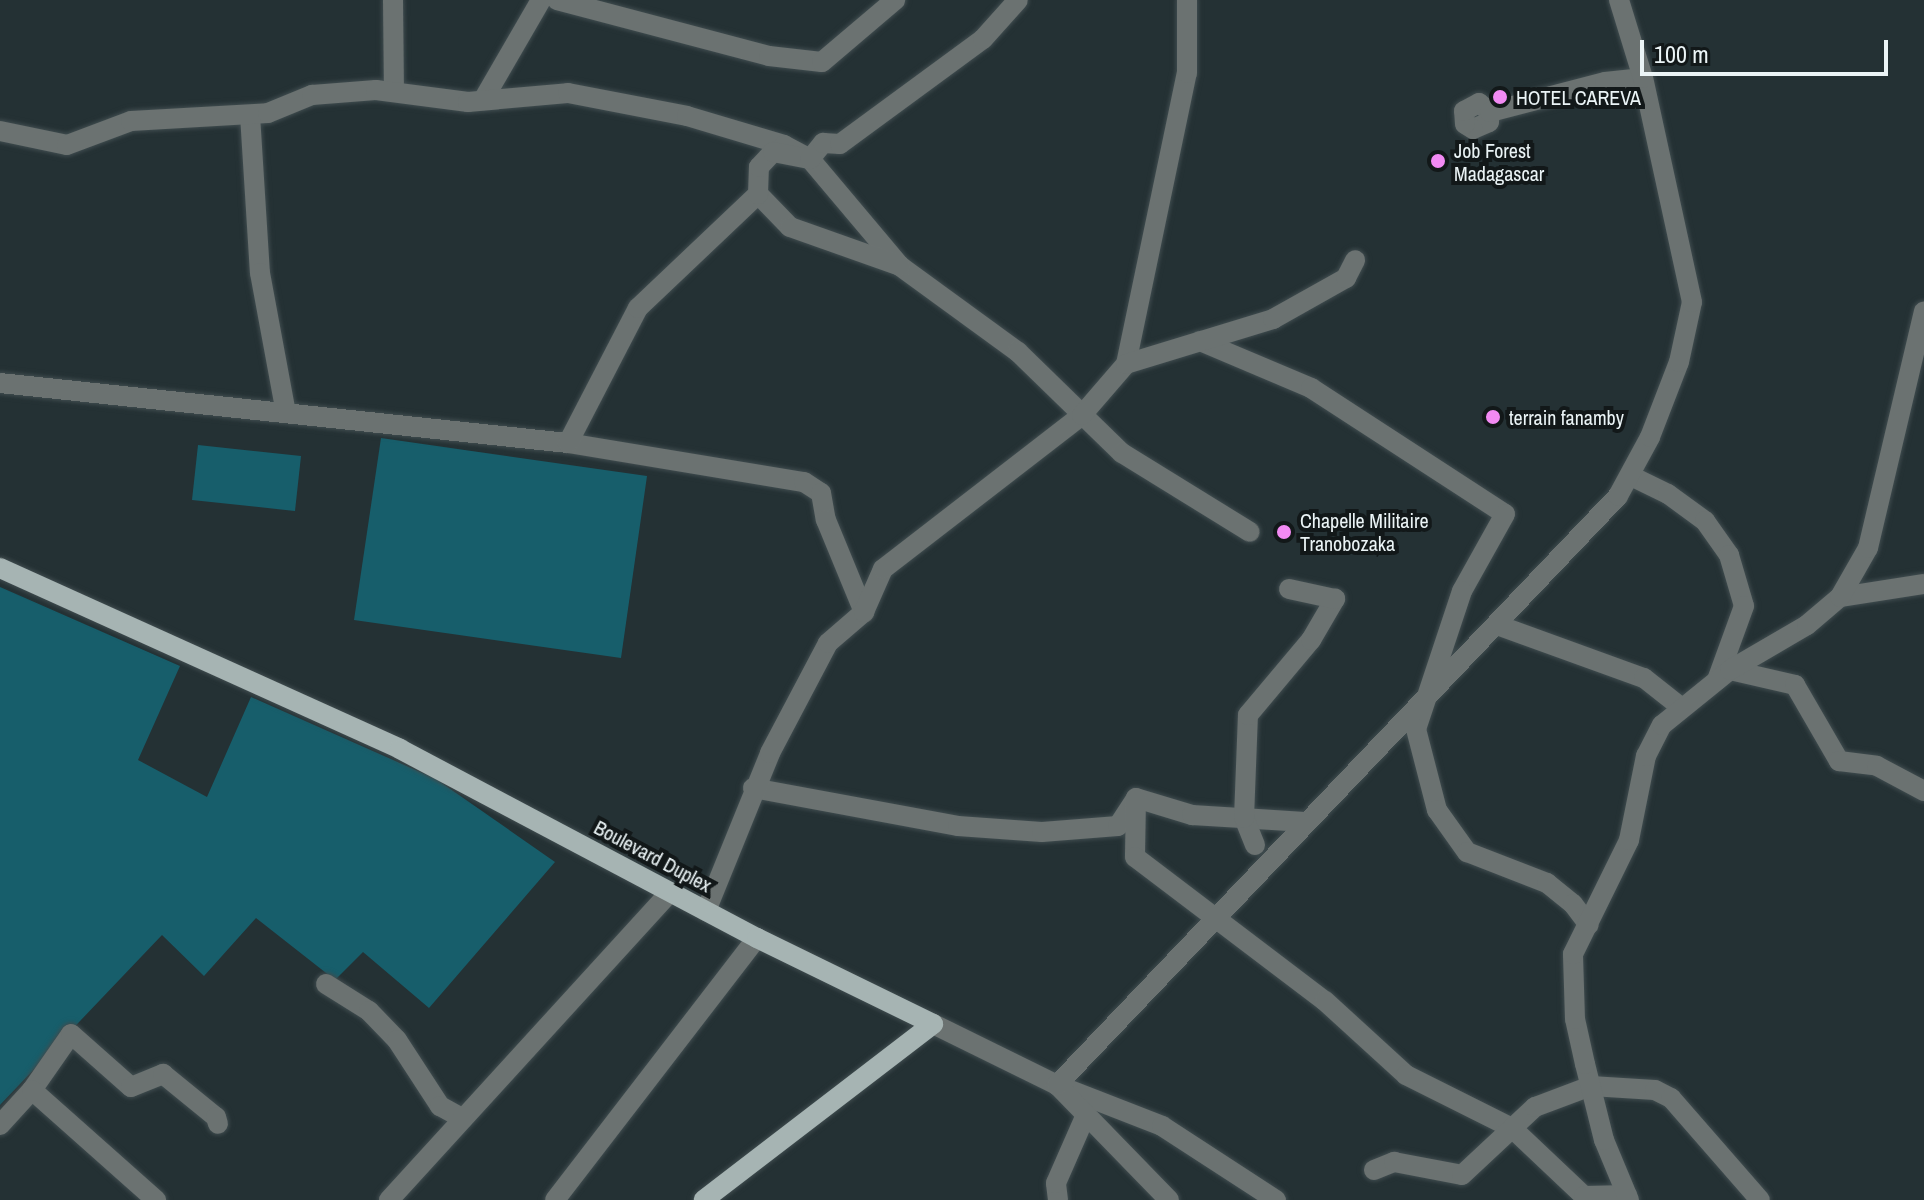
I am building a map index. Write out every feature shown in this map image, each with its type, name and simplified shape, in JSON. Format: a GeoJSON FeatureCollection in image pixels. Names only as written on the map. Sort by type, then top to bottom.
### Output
{"type":"FeatureCollection","features":[{"type":"Feature","properties":{"kind":"main road","name":"Boulevard Duplex"},"geometry":{"type":"LineString","coordinates":[[0,568],[400,749],[757,938],[933,1024]]}},
{"type":"Feature","properties":{"kind":"main road"},"geometry":{"type":"LineString","coordinates":[[704,1200],[933,1024]]}},
{"type":"Feature","properties":{"kind":"street"},"geometry":{"type":"LineString","coordinates":[[393,0],[394,92]]}},
{"type":"Feature","properties":{"kind":"street"},"geometry":{"type":"LineString","coordinates":[[483,100],[541,0]]}},
{"type":"Feature","properties":{"kind":"street"},"geometry":{"type":"LineString","coordinates":[[557,0],[769,56],[822,62],[895,0]]}},
{"type":"Feature","properties":{"kind":"street"},"geometry":{"type":"LineString","coordinates":[[810,159],[823,143],[840,144],[983,39],[1018,0]]}},
{"type":"Feature","properties":{"kind":"street"},"geometry":{"type":"LineString","coordinates":[[706,911],[753,788],[828,643],[864,612],[883,569],[1082,415],[1126,364],[1187,73],[1187,0]]}},
{"type":"Feature","properties":{"kind":"street"},"geometry":{"type":"LineString","coordinates":[[1169,1200],[1057,1085],[1305,822],[1500,626],[1618,496],[1631,476],[1679,362],[1692,302],[1643,78],[1619,0]]}},
{"type":"Feature","properties":{"kind":"street"},"geometry":{"type":"LineString","coordinates":[[1490,112],[1605,82],[1643,78]]}},
{"type":"Feature","properties":{"kind":"street"},"geometry":{"type":"LineString","coordinates":[[0,131],[67,145],[131,121],[250,115],[312,95],[394,92],[483,100],[568,93],[687,116],[810,159],[900,266],[1018,352],[1122,453],[1250,532]]}},
{"type":"Feature","properties":{"kind":"street"},"geometry":{"type":"LineString","coordinates":[[250,115],[260,273],[286,413]]}},
{"type":"Feature","properties":{"kind":"street"},"geometry":{"type":"LineString","coordinates":[[568,443],[638,308],[758,194],[759,167],[773,152],[810,159]]}},
{"type":"Feature","properties":{"kind":"street"},"geometry":{"type":"LineString","coordinates":[[758,194],[790,227],[900,266]]}},
{"type":"Feature","properties":{"kind":"street"},"geometry":{"type":"LineString","coordinates":[[1126,364],[1273,319],[1346,278],[1355,260]]}},
{"type":"Feature","properties":{"kind":"street"},"geometry":{"type":"LineString","coordinates":[[1136,798],[1135,857],[1325,1001],[1406,1075],[1512,1128],[1584,1196],[1628,1198],[1604,1140],[1575,1019],[1573,954],[1629,840],[1646,756],[1662,725],[1723,675],[1807,625],[1840,597],[1868,548],[1916,382],[1924,312]]}},
{"type":"Feature","properties":{"kind":"street"},"geometry":{"type":"LineString","coordinates":[[1200,341],[1311,388],[1505,514],[1462,591],[1422,701],[1416,729],[1437,810],[1467,852],[1547,883],[1573,904],[1589,925]]}},
{"type":"Feature","properties":{"kind":"street"},"geometry":{"type":"LineString","coordinates":[[0,383],[568,443],[804,482],[821,493],[826,520],[864,612]]}},
{"type":"Feature","properties":{"kind":"street"},"geometry":{"type":"LineString","coordinates":[[1631,476],[1668,494],[1705,521],[1729,555],[1744,606],[1723,675]]}},
{"type":"Feature","properties":{"kind":"street"},"geometry":{"type":"LineString","coordinates":[[1840,597],[1924,584]]}},
{"type":"Feature","properties":{"kind":"street"},"geometry":{"type":"LineString","coordinates":[[1255,845],[1244,818],[1248,715],[1311,640],[1335,599],[1289,589]]}},
{"type":"Feature","properties":{"kind":"street"},"geometry":{"type":"LineString","coordinates":[[1500,626],[1644,678],[1682,708]]}},
{"type":"Feature","properties":{"kind":"street"},"geometry":{"type":"LineString","coordinates":[[1723,675],[1795,685],[1839,761],[1877,766],[1924,791]]}},
{"type":"Feature","properties":{"kind":"street"},"geometry":{"type":"LineString","coordinates":[[753,788],[958,826],[1042,832],[1118,826],[1136,798]]}},
{"type":"Feature","properties":{"kind":"street"},"geometry":{"type":"LineString","coordinates":[[1136,798],[1192,815],[1305,822]]}},
{"type":"Feature","properties":{"kind":"street"},"geometry":{"type":"LineString","coordinates":[[389,1200],[670,892]]}},
{"type":"Feature","properties":{"kind":"street"},"geometry":{"type":"LineString","coordinates":[[555,1200],[757,938]]}},
{"type":"Feature","properties":{"kind":"street"},"geometry":{"type":"LineString","coordinates":[[326,984],[369,1011],[397,1040],[440,1106],[462,1118]]}},
{"type":"Feature","properties":{"kind":"street","name":"Boulevard Duplex"},"geometry":{"type":"LineString","coordinates":[[933,1024],[1057,1085],[1162,1126],[1276,1200]]}},
{"type":"Feature","properties":{"kind":"street"},"geometry":{"type":"LineString","coordinates":[[0,1125],[32,1090],[71,1034],[131,1087],[163,1074],[216,1117],[218,1124]]}},
{"type":"Feature","properties":{"kind":"street"},"geometry":{"type":"LineString","coordinates":[[1374,1170],[1394,1162],[1462,1175],[1535,1107],[1591,1086],[1655,1090],[1671,1098],[1760,1200]]}},
{"type":"Feature","properties":{"kind":"street"},"geometry":{"type":"LineString","coordinates":[[32,1090],[156,1200]]}},
{"type":"Feature","properties":{"kind":"street"},"geometry":{"type":"LineString","coordinates":[[1058,1200],[1056,1183],[1085,1117]]}},
{"type":"Feature","properties":{"kind":"shaded area"},"geometry":{"type":"Polygon","coordinates":[[[381,438],[647,476],[621,658],[354,620],[381,438]]]}},
{"type":"Feature","properties":{"kind":"shaded area"},"geometry":{"type":"Polygon","coordinates":[[[198,445],[301,456],[295,511],[192,500],[198,445]]]}},
{"type":"Feature","properties":{"kind":"shaded area"},"geometry":{"type":"Polygon","coordinates":[[[0,587],[180,666],[138,760],[207,797],[251,697],[436,779],[555,862],[429,1008],[363,952],[335,980],[256,918],[204,976],[162,935],[0,1105],[0,587]]]}},
{"type":"Feature","properties":{"kind":"place","name":"HOTEL CAREVA"},"geometry":{"type":"Point","coordinates":[1500,97]}},
{"type":"Feature","properties":{"kind":"place","name":"Job Forest Madagascar"},"geometry":{"type":"Point","coordinates":[1438,161]}},
{"type":"Feature","properties":{"kind":"place","name":"terrain fanamby"},"geometry":{"type":"Point","coordinates":[1493,417]}},
{"type":"Feature","properties":{"kind":"place","name":"Chapelle Militaire Tranobozaka"},"geometry":{"type":"Point","coordinates":[1284,532]}}]}
